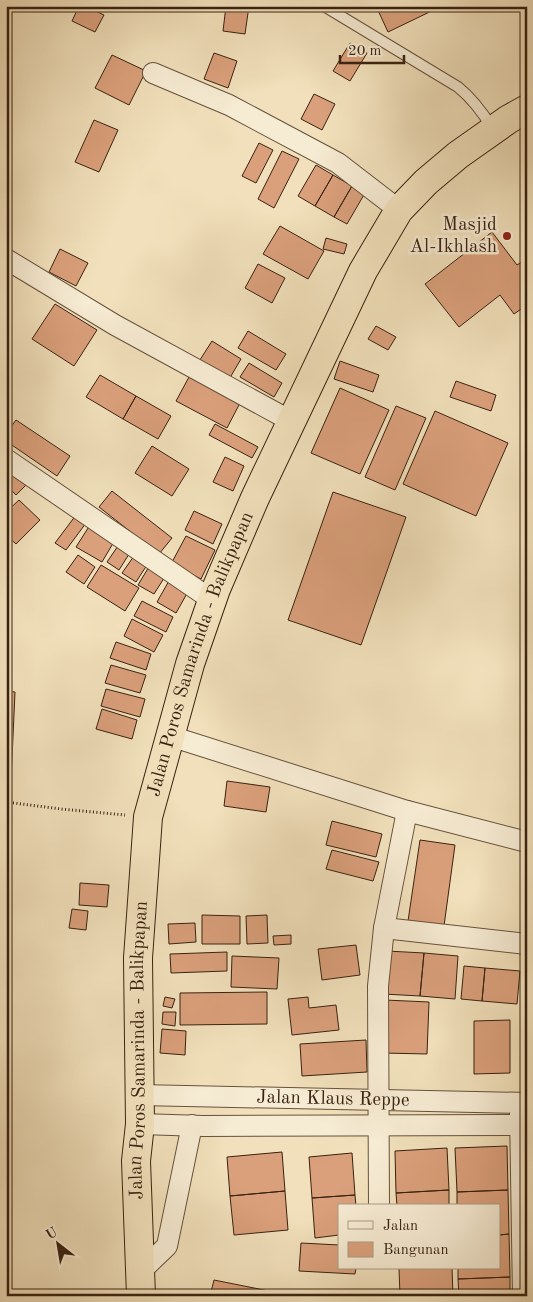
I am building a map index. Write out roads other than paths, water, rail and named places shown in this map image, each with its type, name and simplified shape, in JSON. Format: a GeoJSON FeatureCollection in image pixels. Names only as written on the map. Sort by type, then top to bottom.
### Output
{"type":"FeatureCollection","features":[{"type":"Feature","properties":{"kind":"highway","name":"Jalan Poros Samarinda - Balikpapan"},"geometry":{"type":"LineString","coordinates":[[140,1284],[136,1161],[140,1124],[138,958],[148,817],[190,664],[212,600],[255,498],[362,271],[399,210],[426,182],[458,155],[494,129],[527,109]]}},
{"type":"Feature","properties":{"kind":"street"},"geometry":{"type":"LineString","coordinates":[[153,73],[229,105],[338,162],[399,210]]}},
{"type":"Feature","properties":{"kind":"street"},"geometry":{"type":"LineString","coordinates":[[6,259],[115,325],[291,421]]}},
{"type":"Feature","properties":{"kind":"street"},"geometry":{"type":"LineString","coordinates":[[6,460],[212,600]]}},
{"type":"Feature","properties":{"kind":"street"},"geometry":{"type":"LineString","coordinates":[[170,736],[407,811],[527,842]]}},
{"type":"Feature","properties":{"kind":"street"},"geometry":{"type":"LineString","coordinates":[[380,1204],[378,986],[384,928],[407,811]]}},
{"type":"Feature","properties":{"kind":"street"},"geometry":{"type":"LineString","coordinates":[[384,928],[527,944]]}},
{"type":"Feature","properties":{"kind":"street","name":"Jalan Klaus Reppe"},"geometry":{"type":"LineString","coordinates":[[139,1095],[524,1103]]}},
{"type":"Feature","properties":{"kind":"street"},"geometry":{"type":"LineString","coordinates":[[140,1284],[167,1246],[198,1126],[203,1096]]}},
{"type":"Feature","properties":{"kind":"street"},"geometry":{"type":"LineString","coordinates":[[523,1296],[524,1103]]}},
{"type":"Feature","properties":{"kind":"street","name":"Jalan Klaus Reppe"},"geometry":{"type":"LineString","coordinates":[[140,1124],[198,1126],[523,1125]]}},
{"type":"Feature","properties":{"kind":"lane"},"geometry":{"type":"LineString","coordinates":[[324,6],[458,87],[479,107],[494,129]]}},
{"type":"Feature","properties":{"kind":"place","name":"Masjid Al-Ikhlash"},"geometry":{"type":"Point","coordinates":[507,236]}}]}
